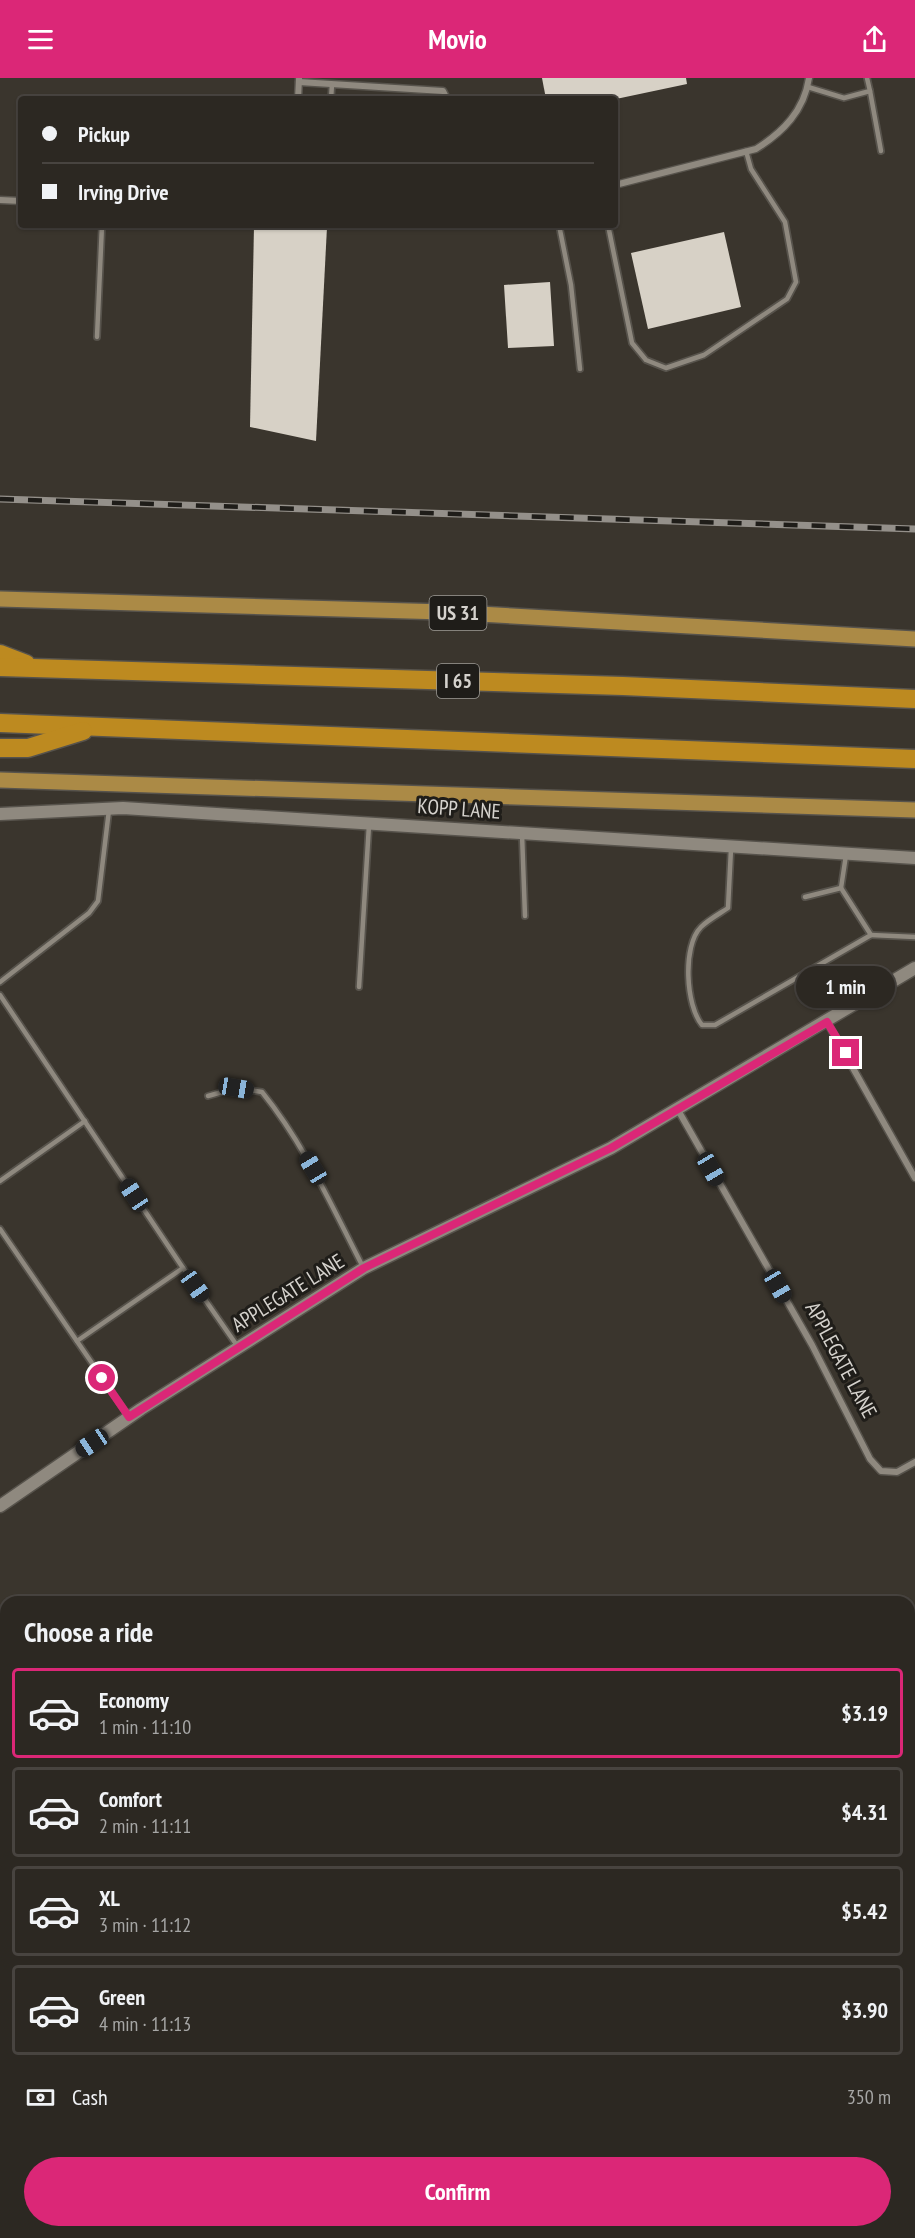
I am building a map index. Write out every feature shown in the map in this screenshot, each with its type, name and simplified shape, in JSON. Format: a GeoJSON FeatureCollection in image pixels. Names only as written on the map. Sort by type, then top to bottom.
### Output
{"type":"FeatureCollection","features":[{"type":"Feature","properties":{"kind":"highway"},"geometry":{"type":"LineString","coordinates":[[0,654],[36,668]]}},
{"type":"Feature","properties":{"kind":"highway","name":"I 65"},"geometry":{"type":"LineString","coordinates":[[0,668],[623,686],[915,699]]}},
{"type":"Feature","properties":{"kind":"highway"},"geometry":{"type":"LineString","coordinates":[[0,723],[915,759]]}},
{"type":"Feature","properties":{"kind":"highway"},"geometry":{"type":"LineString","coordinates":[[0,748],[28,748],[97,727]]}},
{"type":"Feature","properties":{"kind":"main road","name":"US 31"},"geometry":{"type":"LineString","coordinates":[[0,598],[444,612],[915,639]]}},
{"type":"Feature","properties":{"kind":"main road"},"geometry":{"type":"LineString","coordinates":[[0,780],[915,810]]}},
{"type":"Feature","properties":{"kind":"street"},"geometry":{"type":"LineString","coordinates":[[618,184],[746,151],[775,137],[800,107],[809,78]]}},
{"type":"Feature","properties":{"kind":"street"},"geometry":{"type":"LineString","coordinates":[[298,96],[299,80],[443,91],[446,96]]}},
{"type":"Feature","properties":{"kind":"street"},"geometry":{"type":"LineString","coordinates":[[0,200],[18,201]]}},
{"type":"Feature","properties":{"kind":"street","name":"KOPP LANE"},"geometry":{"type":"LineString","coordinates":[[0,814],[109,809],[369,822],[915,858]]}},
{"type":"Feature","properties":{"kind":"street","name":"APPLEGATE LANE"},"geometry":{"type":"LineString","coordinates":[[0,1506],[129,1417],[364,1268],[611,1148],[915,968]]}},
{"type":"Feature","properties":{"kind":"street"},"geometry":{"type":"LineString","coordinates":[[827,1022],[915,1178]]}},
{"type":"Feature","properties":{"kind":"street","name":"APPLEGATE LANE"},"geometry":{"type":"LineString","coordinates":[[678,1110],[812,1345],[870,1459],[881,1471],[897,1472],[915,1462]]}},
{"type":"Feature","properties":{"kind":"lane"},"geometry":{"type":"LineString","coordinates":[[867,78],[881,151]]}},
{"type":"Feature","properties":{"kind":"lane"},"geometry":{"type":"LineString","coordinates":[[331,96],[332,84]]}},
{"type":"Feature","properties":{"kind":"lane"},"geometry":{"type":"LineString","coordinates":[[808,87],[844,98],[870,92]]}},
{"type":"Feature","properties":{"kind":"lane"},"geometry":{"type":"LineString","coordinates":[[609,228],[632,343],[646,360],[666,368],[704,356],[787,299],[796,282],[785,222],[751,169],[746,151]]}},
{"type":"Feature","properties":{"kind":"lane"},"geometry":{"type":"LineString","coordinates":[[97,337],[102,228]]}},
{"type":"Feature","properties":{"kind":"lane"},"geometry":{"type":"LineString","coordinates":[[560,228],[571,285],[580,369]]}},
{"type":"Feature","properties":{"kind":"lane"},"geometry":{"type":"LineString","coordinates":[[0,982],[89,913],[98,901],[109,809]]}},
{"type":"Feature","properties":{"kind":"lane"},"geometry":{"type":"LineString","coordinates":[[359,987],[369,822]]}},
{"type":"Feature","properties":{"kind":"lane"},"geometry":{"type":"LineString","coordinates":[[522,832],[521,881],[525,916]]}},
{"type":"Feature","properties":{"kind":"lane"},"geometry":{"type":"LineString","coordinates":[[731,846],[728,908],[700,928],[691,945],[688,967],[695,1017],[702,1025],[715,1025],[871,935],[915,937]]}},
{"type":"Feature","properties":{"kind":"lane"},"geometry":{"type":"LineString","coordinates":[[846,853],[841,888],[871,935]]}},
{"type":"Feature","properties":{"kind":"lane"},"geometry":{"type":"LineString","coordinates":[[805,897],[841,888]]}},
{"type":"Feature","properties":{"kind":"lane"},"geometry":{"type":"LineString","coordinates":[[0,995],[238,1347]]}},
{"type":"Feature","properties":{"kind":"lane"},"geometry":{"type":"LineString","coordinates":[[208,1096],[236,1088],[262,1092],[282,1116],[323,1185],[364,1268]]}},
{"type":"Feature","properties":{"kind":"lane"},"geometry":{"type":"LineString","coordinates":[[0,1181],[85,1121]]}},
{"type":"Feature","properties":{"kind":"lane"},"geometry":{"type":"LineString","coordinates":[[0,1229],[129,1417]]}},
{"type":"Feature","properties":{"kind":"lane"},"geometry":{"type":"LineString","coordinates":[[76,1341],[183,1268]]}},
{"type":"Feature","properties":{"kind":"building"},"geometry":{"type":"Polygon","coordinates":[[[542,78],[686,78],[687,84],[618,99],[618,96],[545,96],[542,78]]]}},
{"type":"Feature","properties":{"kind":"building"},"geometry":{"type":"Polygon","coordinates":[[[254,228],[327,228],[316,441],[250,427],[254,228]]]}},
{"type":"Feature","properties":{"kind":"building"},"geometry":{"type":"Polygon","coordinates":[[[724,232],[741,307],[648,329],[631,253],[724,232]]]}},
{"type":"Feature","properties":{"kind":"building"},"geometry":{"type":"Polygon","coordinates":[[[550,282],[554,346],[508,348],[504,285],[550,282]]]}},
{"type":"Feature","properties":{"kind":"railway"},"geometry":{"type":"LineString","coordinates":[[0,499],[915,529]]}},
{"type":"Feature","properties":{"kind":"route"},"geometry":{"type":"LineString","coordinates":[[102,1378],[129,1417],[364,1268],[400,1248],[611,1148],[827,1022],[846,1053]]}}]}
